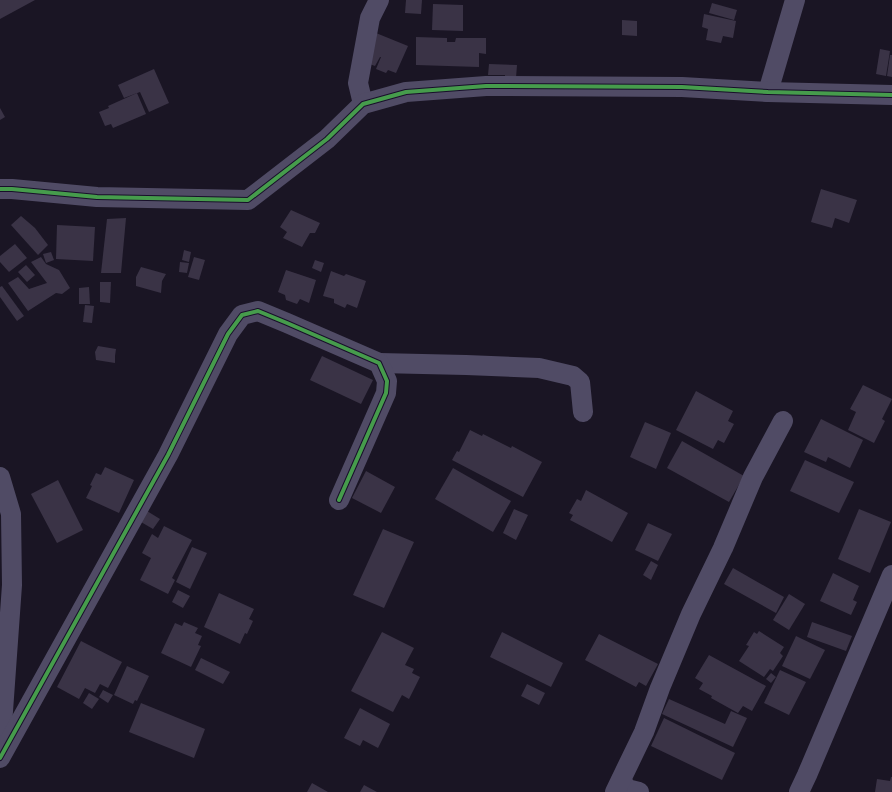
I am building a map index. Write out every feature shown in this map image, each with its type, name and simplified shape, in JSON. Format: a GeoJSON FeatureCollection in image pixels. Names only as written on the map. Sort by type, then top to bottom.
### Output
{"type":"FeatureCollection","features":[{"type":"Feature","properties":{"kind":"street"},"geometry":{"type":"LineString","coordinates":[[363,104],[358,83],[370,18],[379,0]]}},
{"type":"Feature","properties":{"kind":"street"},"geometry":{"type":"LineString","coordinates":[[768,92],[795,0]]}},
{"type":"Feature","properties":{"kind":"street"},"geometry":{"type":"LineString","coordinates":[[0,189],[97,197],[248,200],[327,139],[363,104],[406,92],[486,86],[682,87],[768,92],[892,95]]}},
{"type":"Feature","properties":{"kind":"street"},"geometry":{"type":"LineString","coordinates":[[0,758],[168,455],[228,334],[242,315],[258,311],[379,363],[538,368],[573,376],[580,382],[583,412]]}},
{"type":"Feature","properties":{"kind":"street"},"geometry":{"type":"LineString","coordinates":[[339,500],[386,393],[387,381],[379,363]]}},
{"type":"Feature","properties":{"kind":"street"},"geometry":{"type":"LineString","coordinates":[[639,792],[618,786],[644,732],[663,681],[691,614],[723,548],[753,477],[782,421]]}},
{"type":"Feature","properties":{"kind":"street"},"geometry":{"type":"LineString","coordinates":[[0,477],[11,514],[12,585],[0,758]]}},
{"type":"Feature","properties":{"kind":"street"},"geometry":{"type":"LineString","coordinates":[[799,792],[892,575]]}},
{"type":"Feature","properties":{"kind":"building"},"geometry":{"type":"Polygon","coordinates":[[[0,0],[35,0],[0,19],[0,0]]]}},
{"type":"Feature","properties":{"kind":"building"},"geometry":{"type":"Polygon","coordinates":[[[406,0],[422,0],[421,14],[405,13],[406,0]]]}},
{"type":"Feature","properties":{"kind":"building"},"geometry":{"type":"Polygon","coordinates":[[[712,3],[737,10],[734,20],[709,13],[712,3]]]}},
{"type":"Feature","properties":{"kind":"building"},"geometry":{"type":"Polygon","coordinates":[[[433,4],[463,5],[463,31],[432,30],[433,4]]]}},
{"type":"Feature","properties":{"kind":"building"},"geometry":{"type":"Polygon","coordinates":[[[704,14],[736,21],[733,38],[723,36],[721,43],[706,40],[708,29],[702,27],[704,14]]]}},
{"type":"Feature","properties":{"kind":"building"},"geometry":{"type":"Polygon","coordinates":[[[622,20],[637,21],[637,36],[622,35],[622,20]]]}},
{"type":"Feature","properties":{"kind":"building"},"geometry":{"type":"Polygon","coordinates":[[[376,33],[408,46],[396,73],[388,70],[386,73],[376,69],[381,57],[375,66],[364,62],[376,33]]]}},
{"type":"Feature","properties":{"kind":"building"},"geometry":{"type":"Polygon","coordinates":[[[416,37],[447,38],[447,42],[455,42],[456,38],[486,38],[486,54],[479,53],[479,67],[416,65],[416,37]]]}},
{"type":"Feature","properties":{"kind":"building"},"geometry":{"type":"Polygon","coordinates":[[[880,49],[890,51],[886,76],[876,74],[880,49]]]}},
{"type":"Feature","properties":{"kind":"building"},"geometry":{"type":"Polygon","coordinates":[[[890,55],[892,55],[892,77],[887,76],[890,55]]]}},
{"type":"Feature","properties":{"kind":"building"},"geometry":{"type":"Polygon","coordinates":[[[489,64],[517,65],[516,78],[505,78],[505,75],[488,75],[489,64]]]}},
{"type":"Feature","properties":{"kind":"building"},"geometry":{"type":"Polygon","coordinates":[[[154,69],[169,103],[149,112],[140,92],[124,98],[118,85],[154,69]]]}},
{"type":"Feature","properties":{"kind":"building"},"geometry":{"type":"Polygon","coordinates":[[[137,93],[146,114],[113,128],[111,124],[105,126],[99,112],[109,108],[108,106],[137,93]]]}},
{"type":"Feature","properties":{"kind":"building"},"geometry":{"type":"Polygon","coordinates":[[[0,108],[5,117],[0,120],[0,108]]]}},
{"type":"Feature","properties":{"kind":"building"},"geometry":{"type":"Polygon","coordinates":[[[821,189],[857,200],[849,223],[835,218],[832,228],[811,222],[821,189]]]}},
{"type":"Feature","properties":{"kind":"building"},"geometry":{"type":"Polygon","coordinates":[[[291,210],[320,223],[315,233],[310,233],[302,247],[283,238],[287,232],[280,227],[291,210]]]}},
{"type":"Feature","properties":{"kind":"building"},"geometry":{"type":"Polygon","coordinates":[[[21,216],[35,228],[48,245],[38,255],[11,225],[21,216]]]}},
{"type":"Feature","properties":{"kind":"building"},"geometry":{"type":"Polygon","coordinates":[[[126,218],[121,273],[101,273],[107,219],[126,218]]]}},
{"type":"Feature","properties":{"kind":"building"},"geometry":{"type":"Polygon","coordinates":[[[57,225],[95,227],[93,261],[56,259],[57,225]]]}},
{"type":"Feature","properties":{"kind":"building"},"geometry":{"type":"Polygon","coordinates":[[[15,244],[27,258],[9,272],[0,262],[0,256],[15,244]]]}},
{"type":"Feature","properties":{"kind":"building"},"geometry":{"type":"Polygon","coordinates":[[[184,250],[191,252],[189,262],[182,260],[184,250]]]}},
{"type":"Feature","properties":{"kind":"building"},"geometry":{"type":"Polygon","coordinates":[[[51,252],[54,260],[46,263],[43,254],[51,252]]]}},
{"type":"Feature","properties":{"kind":"building"},"geometry":{"type":"Polygon","coordinates":[[[41,257],[46,264],[59,270],[70,288],[62,294],[56,293],[28,311],[8,283],[18,277],[29,289],[47,283],[31,262],[41,257]]]}},
{"type":"Feature","properties":{"kind":"building"},"geometry":{"type":"Polygon","coordinates":[[[194,257],[205,260],[199,280],[188,277],[194,257]]]}},
{"type":"Feature","properties":{"kind":"building"},"geometry":{"type":"Polygon","coordinates":[[[315,260],[324,263],[321,272],[312,268],[315,260]]]}},
{"type":"Feature","properties":{"kind":"building"},"geometry":{"type":"Polygon","coordinates":[[[180,262],[189,263],[187,273],[179,272],[180,262]]]}},
{"type":"Feature","properties":{"kind":"building"},"geometry":{"type":"Polygon","coordinates":[[[26,265],[35,275],[27,282],[18,272],[26,265]]]}},
{"type":"Feature","properties":{"kind":"building"},"geometry":{"type":"Polygon","coordinates":[[[141,267],[166,274],[162,281],[161,293],[136,286],[136,277],[141,267]]]}},
{"type":"Feature","properties":{"kind":"building"},"geometry":{"type":"Polygon","coordinates":[[[286,270],[316,280],[309,303],[300,299],[297,304],[286,300],[285,295],[278,292],[286,270]]]}},
{"type":"Feature","properties":{"kind":"building"},"geometry":{"type":"Polygon","coordinates":[[[331,271],[344,276],[346,274],[366,281],[357,308],[347,304],[345,308],[334,303],[334,299],[323,296],[331,271]]]}},
{"type":"Feature","properties":{"kind":"building"},"geometry":{"type":"Polygon","coordinates":[[[100,282],[111,282],[110,303],[100,302],[100,282]]]}},
{"type":"Feature","properties":{"kind":"building"},"geometry":{"type":"Polygon","coordinates":[[[2,286],[24,316],[17,321],[0,297],[0,287],[2,286]]]}},
{"type":"Feature","properties":{"kind":"building"},"geometry":{"type":"Polygon","coordinates":[[[89,287],[90,304],[79,304],[79,288],[89,287]]]}},
{"type":"Feature","properties":{"kind":"building"},"geometry":{"type":"Polygon","coordinates":[[[85,305],[94,306],[92,323],[83,322],[85,305]]]}},
{"type":"Feature","properties":{"kind":"building"},"geometry":{"type":"Polygon","coordinates":[[[98,346],[116,349],[115,363],[96,360],[95,352],[98,346]]]}},
{"type":"Feature","properties":{"kind":"building"},"geometry":{"type":"Polygon","coordinates":[[[322,356],[373,380],[361,404],[310,380],[322,356]]]}},
{"type":"Feature","properties":{"kind":"building"},"geometry":{"type":"Polygon","coordinates":[[[863,385],[892,399],[882,419],[885,421],[874,443],[848,430],[856,412],[850,409],[863,385]]]}},
{"type":"Feature","properties":{"kind":"building"},"geometry":{"type":"Polygon","coordinates":[[[696,391],[733,411],[728,421],[734,424],[724,443],[718,440],[713,449],[676,430],[696,391]]]}},
{"type":"Feature","properties":{"kind":"building"},"geometry":{"type":"Polygon","coordinates":[[[821,419],[863,440],[850,468],[828,457],[826,462],[804,452],[821,419]]]}},
{"type":"Feature","properties":{"kind":"building"},"geometry":{"type":"Polygon","coordinates":[[[645,422],[671,433],[656,469],[630,457],[645,422]]]}},
{"type":"Feature","properties":{"kind":"building"},"geometry":{"type":"Polygon","coordinates":[[[470,430],[482,436],[483,434],[511,448],[512,446],[542,462],[523,497],[452,460],[457,451],[459,452],[470,430]]]}},
{"type":"Feature","properties":{"kind":"building"},"geometry":{"type":"Polygon","coordinates":[[[682,441],[744,476],[729,502],[667,468],[682,441]]]}},
{"type":"Feature","properties":{"kind":"building"},"geometry":{"type":"Polygon","coordinates":[[[805,460],[854,482],[839,513],[790,491],[805,460]]]}},
{"type":"Feature","properties":{"kind":"building"},"geometry":{"type":"Polygon","coordinates":[[[105,467],[134,480],[119,513],[86,498],[96,473],[101,475],[105,467]]]}},
{"type":"Feature","properties":{"kind":"building"},"geometry":{"type":"Polygon","coordinates":[[[453,468],[511,501],[493,532],[435,499],[453,468]]]}},
{"type":"Feature","properties":{"kind":"building"},"geometry":{"type":"Polygon","coordinates":[[[366,471],[395,487],[381,513],[352,498],[366,471]]]}},
{"type":"Feature","properties":{"kind":"building"},"geometry":{"type":"Polygon","coordinates":[[[58,480],[83,530],[57,543],[31,494],[58,480]]]}},
{"type":"Feature","properties":{"kind":"building"},"geometry":{"type":"Polygon","coordinates":[[[586,490],[628,513],[612,542],[570,520],[573,515],[569,513],[577,499],[581,501],[586,490]]]}},
{"type":"Feature","properties":{"kind":"building"},"geometry":{"type":"Polygon","coordinates":[[[514,509],[528,515],[516,540],[503,533],[514,509]]]}},
{"type":"Feature","properties":{"kind":"building"},"geometry":{"type":"Polygon","coordinates":[[[859,509],[891,522],[870,573],[838,559],[859,509]]]}},
{"type":"Feature","properties":{"kind":"building"},"geometry":{"type":"Polygon","coordinates":[[[147,511],[160,519],[153,529],[141,522],[147,511]]]}},
{"type":"Feature","properties":{"kind":"building"},"geometry":{"type":"Polygon","coordinates":[[[648,523],[672,534],[658,561],[635,550],[648,523]]]}},
{"type":"Feature","properties":{"kind":"building"},"geometry":{"type":"Polygon","coordinates":[[[164,526],[192,540],[172,578],[175,580],[168,594],[140,580],[151,558],[142,553],[152,534],[158,538],[164,526]]]}},
{"type":"Feature","properties":{"kind":"building"},"geometry":{"type":"Polygon","coordinates":[[[383,529],[414,542],[384,608],[353,595],[383,529]]]}},
{"type":"Feature","properties":{"kind":"building"},"geometry":{"type":"Polygon","coordinates":[[[192,547],[207,553],[190,589],[176,582],[192,547]]]}},
{"type":"Feature","properties":{"kind":"building"},"geometry":{"type":"Polygon","coordinates":[[[651,561],[658,565],[651,580],[643,575],[651,561]]]}},
{"type":"Feature","properties":{"kind":"building"},"geometry":{"type":"Polygon","coordinates":[[[733,568],[784,597],[776,613],[724,584],[733,568]]]}},
{"type":"Feature","properties":{"kind":"building"},"geometry":{"type":"Polygon","coordinates":[[[833,573],[859,586],[853,600],[857,602],[851,615],[820,601],[833,573]]]}},
{"type":"Feature","properties":{"kind":"building"},"geometry":{"type":"Polygon","coordinates":[[[178,590],[190,596],[183,608],[172,602],[178,590]]]}},
{"type":"Feature","properties":{"kind":"building"},"geometry":{"type":"Polygon","coordinates":[[[219,593],[254,609],[249,619],[253,621],[240,644],[204,627],[219,593]]]}},
{"type":"Feature","properties":{"kind":"building"},"geometry":{"type":"Polygon","coordinates":[[[789,594],[805,604],[789,630],[773,620],[789,594]]]}},
{"type":"Feature","properties":{"kind":"building"},"geometry":{"type":"Polygon","coordinates":[[[184,622],[198,628],[195,633],[202,636],[198,645],[201,646],[191,667],[161,653],[175,623],[182,626],[184,622]]]}},
{"type":"Feature","properties":{"kind":"building"},"geometry":{"type":"Polygon","coordinates":[[[812,622],[852,636],[846,651],[807,637],[812,622]]]}},
{"type":"Feature","properties":{"kind":"building"},"geometry":{"type":"Polygon","coordinates":[[[759,631],[784,647],[780,653],[783,656],[773,671],[770,669],[764,677],[739,661],[749,646],[746,645],[754,632],[757,634],[759,631]]]}},
{"type":"Feature","properties":{"kind":"building"},"geometry":{"type":"Polygon","coordinates":[[[382,632],[414,648],[405,665],[414,669],[412,673],[420,677],[409,699],[402,695],[393,712],[351,691],[382,632]]]}},
{"type":"Feature","properties":{"kind":"building"},"geometry":{"type":"Polygon","coordinates":[[[502,632],[563,663],[551,687],[490,657],[502,632]]]}},
{"type":"Feature","properties":{"kind":"building"},"geometry":{"type":"Polygon","coordinates":[[[599,634],[658,664],[646,686],[639,682],[636,687],[585,660],[599,634]]]}},
{"type":"Feature","properties":{"kind":"building"},"geometry":{"type":"Polygon","coordinates":[[[796,636],[825,650],[810,679],[782,666],[796,636]]]}},
{"type":"Feature","properties":{"kind":"building"},"geometry":{"type":"Polygon","coordinates":[[[81,641],[122,662],[108,688],[100,684],[95,693],[85,688],[79,699],[57,687],[81,641]]]}},
{"type":"Feature","properties":{"kind":"building"},"geometry":{"type":"Polygon","coordinates":[[[709,655],[766,686],[752,711],[743,706],[738,713],[711,698],[712,696],[699,689],[703,683],[695,678],[709,655]]]}},
{"type":"Feature","properties":{"kind":"building"},"geometry":{"type":"Polygon","coordinates":[[[201,658],[230,672],[223,684],[195,670],[201,658]]]}},
{"type":"Feature","properties":{"kind":"building"},"geometry":{"type":"Polygon","coordinates":[[[127,666],[149,676],[137,701],[135,700],[133,704],[114,695],[127,666]]]}},
{"type":"Feature","properties":{"kind":"building"},"geometry":{"type":"Polygon","coordinates":[[[780,670],[806,682],[789,715],[764,703],[780,670]]]}},
{"type":"Feature","properties":{"kind":"building"},"geometry":{"type":"Polygon","coordinates":[[[771,673],[776,677],[771,683],[766,679],[771,673]]]}},
{"type":"Feature","properties":{"kind":"building"},"geometry":{"type":"Polygon","coordinates":[[[527,684],[545,693],[539,705],[521,696],[527,684]]]}},
{"type":"Feature","properties":{"kind":"building"},"geometry":{"type":"Polygon","coordinates":[[[103,690],[113,695],[108,703],[99,697],[103,690]]]}},
{"type":"Feature","properties":{"kind":"building"},"geometry":{"type":"Polygon","coordinates":[[[89,693],[99,699],[92,709],[83,703],[89,693]]]}},
{"type":"Feature","properties":{"kind":"building"},"geometry":{"type":"Polygon","coordinates":[[[669,699],[725,724],[731,711],[747,718],[733,747],[662,714],[669,699]]]}},
{"type":"Feature","properties":{"kind":"building"},"geometry":{"type":"Polygon","coordinates":[[[141,703],[205,729],[194,758],[129,732],[141,703]]]}},
{"type":"Feature","properties":{"kind":"building"},"geometry":{"type":"Polygon","coordinates":[[[360,708],[390,724],[378,748],[363,740],[360,746],[344,738],[360,708]]]}},
{"type":"Feature","properties":{"kind":"building"},"geometry":{"type":"Polygon","coordinates":[[[664,718],[735,753],[722,780],[651,746],[664,718]]]}},
{"type":"Feature","properties":{"kind":"building"},"geometry":{"type":"Polygon","coordinates":[[[891,777],[892,792],[875,792],[877,779],[890,781],[891,777]]]}},
{"type":"Feature","properties":{"kind":"building"},"geometry":{"type":"Polygon","coordinates":[[[312,783],[328,792],[307,792],[312,783]]]}},
{"type":"Feature","properties":{"kind":"building"},"geometry":{"type":"Polygon","coordinates":[[[364,785],[377,792],[360,792],[364,785]]]}},
{"type":"Feature","properties":{"kind":"cycle path"},"geometry":{"type":"LineString","coordinates":[[0,189],[97,197],[248,200],[327,139],[363,104],[406,92],[486,86],[682,87],[768,92],[892,95]]}},
{"type":"Feature","properties":{"kind":"cycle path"},"geometry":{"type":"LineString","coordinates":[[0,758],[168,455],[228,334],[242,315],[258,311],[379,363],[387,381],[386,393],[339,500]]}}]}
